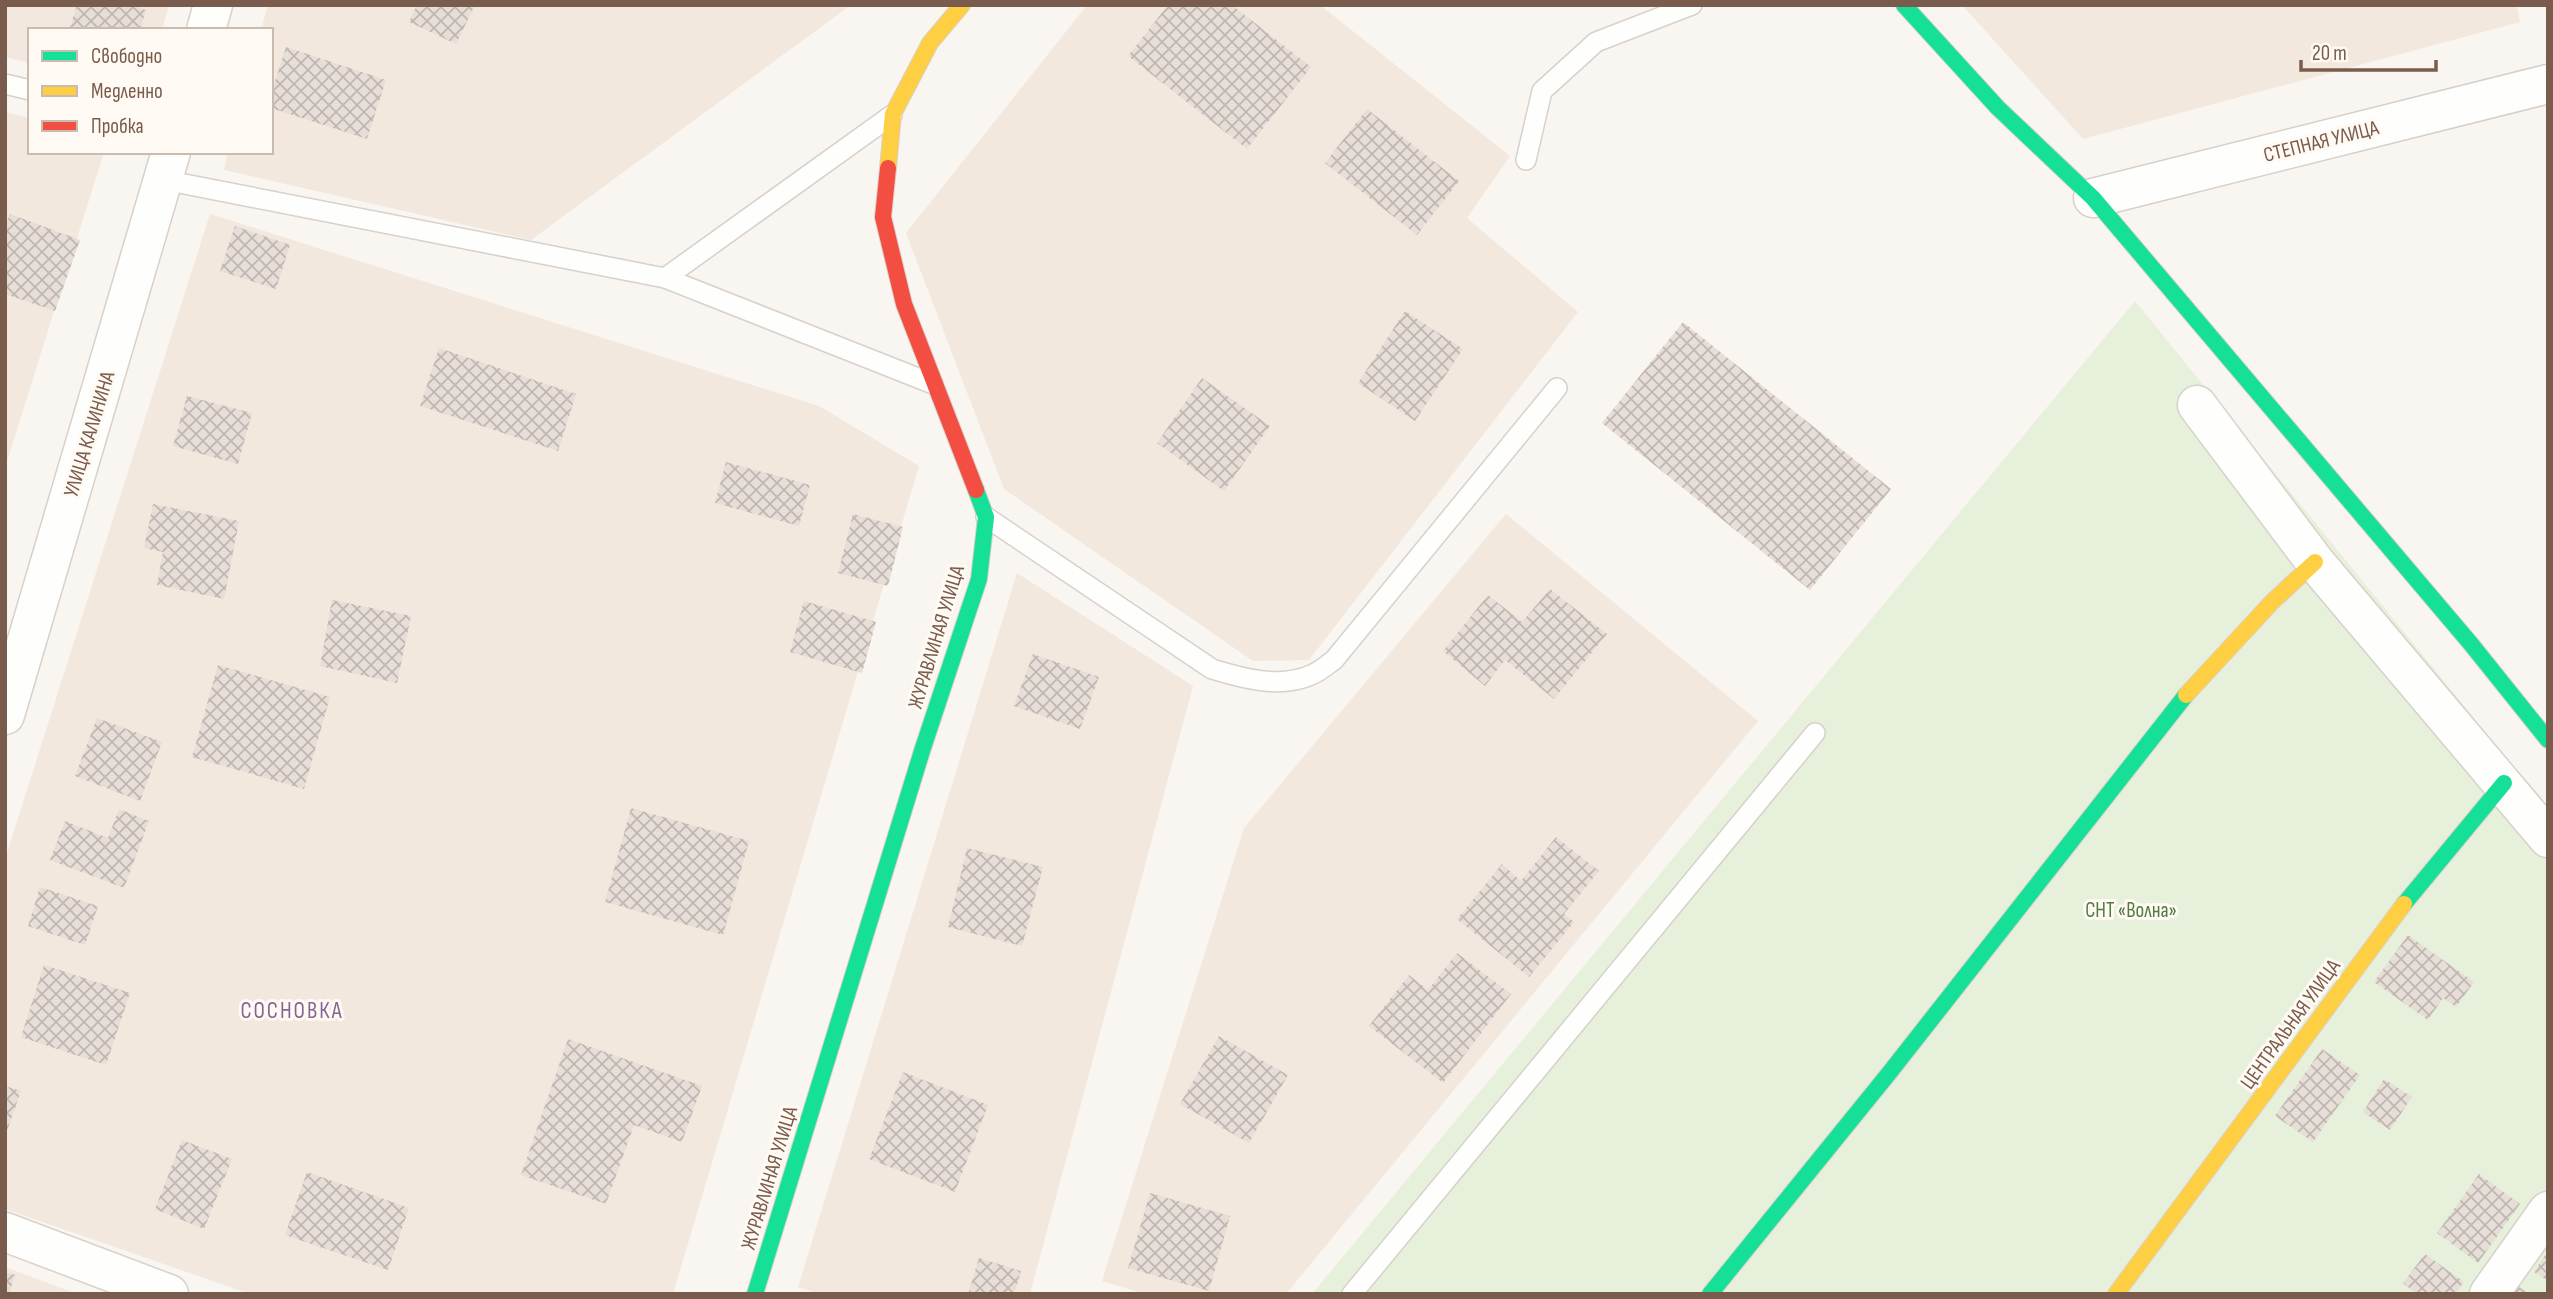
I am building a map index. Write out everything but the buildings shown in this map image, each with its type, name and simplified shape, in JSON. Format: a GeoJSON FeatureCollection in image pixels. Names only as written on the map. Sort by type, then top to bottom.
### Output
{"type":"FeatureCollection","features":[{"type":"Feature","properties":{"kind":"street"},"geometry":{"type":"LineString","coordinates":[[207,28],[213,5]]}},
{"type":"Feature","properties":{"kind":"street","name":"ЖУРАВЛИНАЯ УЛИЦА"},"geometry":{"type":"LineString","coordinates":[[755,1294],[922,751],[979,579],[986,517],[904,304],[883,217],[893,114],[930,43],[962,5]]}},
{"type":"Feature","properties":{"kind":"street"},"geometry":{"type":"LineString","coordinates":[[1904,5],[1998,108],[2093,198],[2462,633],[2548,740]]}},
{"type":"Feature","properties":{"kind":"street","name":"СТЕПНАЯ УЛИЦА"},"geometry":{"type":"LineString","coordinates":[[2093,198],[2548,84]]}},
{"type":"Feature","properties":{"kind":"street","name":"УЛИЦА КАЛИНИНА"},"geometry":{"type":"LineString","coordinates":[[5,715],[168,166]]}},
{"type":"Feature","properties":{"kind":"street"},"geometry":{"type":"LineString","coordinates":[[2197,405],[2315,562],[2548,838]]}},
{"type":"Feature","properties":{"kind":"street"},"geometry":{"type":"LineString","coordinates":[[1710,1294],[1889,1072],[2176,706],[2272,602],[2315,562]]}},
{"type":"Feature","properties":{"kind":"street","name":"ЦЕНТРАЛЬНАЯ УЛИЦА"},"geometry":{"type":"LineString","coordinates":[[2116,1294],[2417,886],[2504,783]]}},
{"type":"Feature","properties":{"kind":"street"},"geometry":{"type":"LineString","coordinates":[[2489,1294],[2548,1211]]}},
{"type":"Feature","properties":{"kind":"street"},"geometry":{"type":"LineString","coordinates":[[5,1232],[169,1294]]}},
{"type":"Feature","properties":{"kind":"lane"},"geometry":{"type":"LineString","coordinates":[[1526,160],[1542,91],[1596,42],[1692,5]]}},
{"type":"Feature","properties":{"kind":"lane"},"geometry":{"type":"LineString","coordinates":[[5,84],[28,90]]}},
{"type":"Feature","properties":{"kind":"lane"},"geometry":{"type":"LineString","coordinates":[[665,278],[893,114]]}},
{"type":"Feature","properties":{"kind":"lane"},"geometry":{"type":"LineString","coordinates":[[168,166],[665,278],[933,384]]}},
{"type":"Feature","properties":{"kind":"lane"},"geometry":{"type":"LineString","coordinates":[[986,517],[1212,669],[1251,680],[1281,681],[1310,676],[1334,660],[1557,388]]}},
{"type":"Feature","properties":{"kind":"lane"},"geometry":{"type":"LineString","coordinates":[[1352,1294],[1815,733]]}},
{"type":"Feature","properties":{"kind":"shaded area"},"geometry":{"type":"Polygon","coordinates":[[[5,5],[169,5],[163,28],[28,28],[28,63],[5,57],[5,5]]]}},
{"type":"Feature","properties":{"kind":"shaded area"},"geometry":{"type":"Polygon","coordinates":[[[268,5],[851,5],[531,240],[224,170],[228,154],[273,154],[273,28],[262,28],[268,5]]]}},
{"type":"Feature","properties":{"kind":"shaded area"},"geometry":{"type":"Polygon","coordinates":[[[1087,5],[1320,5],[1510,156],[1467,218],[1578,312],[1309,660],[1253,661],[1004,489],[906,233],[1087,5]]]}},
{"type":"Feature","properties":{"kind":"shaded area"},"geometry":{"type":"Polygon","coordinates":[[[1962,5],[2517,5],[2520,22],[2083,139],[1962,5]]]}},
{"type":"Feature","properties":{"kind":"shaded area"},"geometry":{"type":"Polygon","coordinates":[[[5,112],[28,118],[28,154],[103,154],[5,468],[5,112]]]}},
{"type":"Feature","properties":{"kind":"shaded area"},"geometry":{"type":"Polygon","coordinates":[[[210,214],[819,406],[919,466],[673,1294],[250,1294],[5,1209],[5,859],[210,214]]]}},
{"type":"Feature","properties":{"kind":"shaded area"},"geometry":{"type":"Polygon","coordinates":[[[1506,514],[1758,721],[1286,1294],[1146,1294],[1102,1281],[1244,828],[1506,514]]]}},
{"type":"Feature","properties":{"kind":"shaded area"},"geometry":{"type":"Polygon","coordinates":[[[1017,573],[1193,686],[1030,1294],[819,1294],[798,1287],[1017,573]]]}},
{"type":"Feature","properties":{"kind":"shaded area"},"geometry":{"type":"Polygon","coordinates":[[[5,1267],[77,1294],[5,1294],[5,1267]]]}},
{"type":"Feature","properties":{"kind":"green space","name":"СНТ «Волна»"},"geometry":{"type":"Polygon","coordinates":[[[2135,301],[2548,809],[2548,1294],[1312,1294],[2135,301]]]}},
{"type":"Feature","properties":{"kind":"traffic: fast"},"geometry":{"type":"LineString","coordinates":[[1904,5],[1998,108],[2093,198],[2471,644],[2548,740]]}},
{"type":"Feature","properties":{"kind":"traffic: fast"},"geometry":{"type":"LineString","coordinates":[[755,1294],[922,751],[979,579],[986,517],[976,490]]}},
{"type":"Feature","properties":{"kind":"traffic: fast"},"geometry":{"type":"LineString","coordinates":[[1710,1294],[1890,1072],[2186,695]]}},
{"type":"Feature","properties":{"kind":"traffic: fast"},"geometry":{"type":"LineString","coordinates":[[2404,904],[2504,783]]}},
{"type":"Feature","properties":{"kind":"traffic: slow"},"geometry":{"type":"LineString","coordinates":[[888,168],[893,114],[930,43],[962,5]]}},
{"type":"Feature","properties":{"kind":"traffic: slow"},"geometry":{"type":"LineString","coordinates":[[2186,695],[2272,602],[2315,562]]}},
{"type":"Feature","properties":{"kind":"traffic: slow"},"geometry":{"type":"LineString","coordinates":[[2116,1294],[2404,904]]}},
{"type":"Feature","properties":{"kind":"traffic: jam"},"geometry":{"type":"LineString","coordinates":[[888,168],[883,217],[904,304],[976,490]]}},
{"type":"Feature","properties":{"kind":"district","name":"СОСНОВКА"},"geometry":{"type":"Point","coordinates":[292,1010]}}]}
